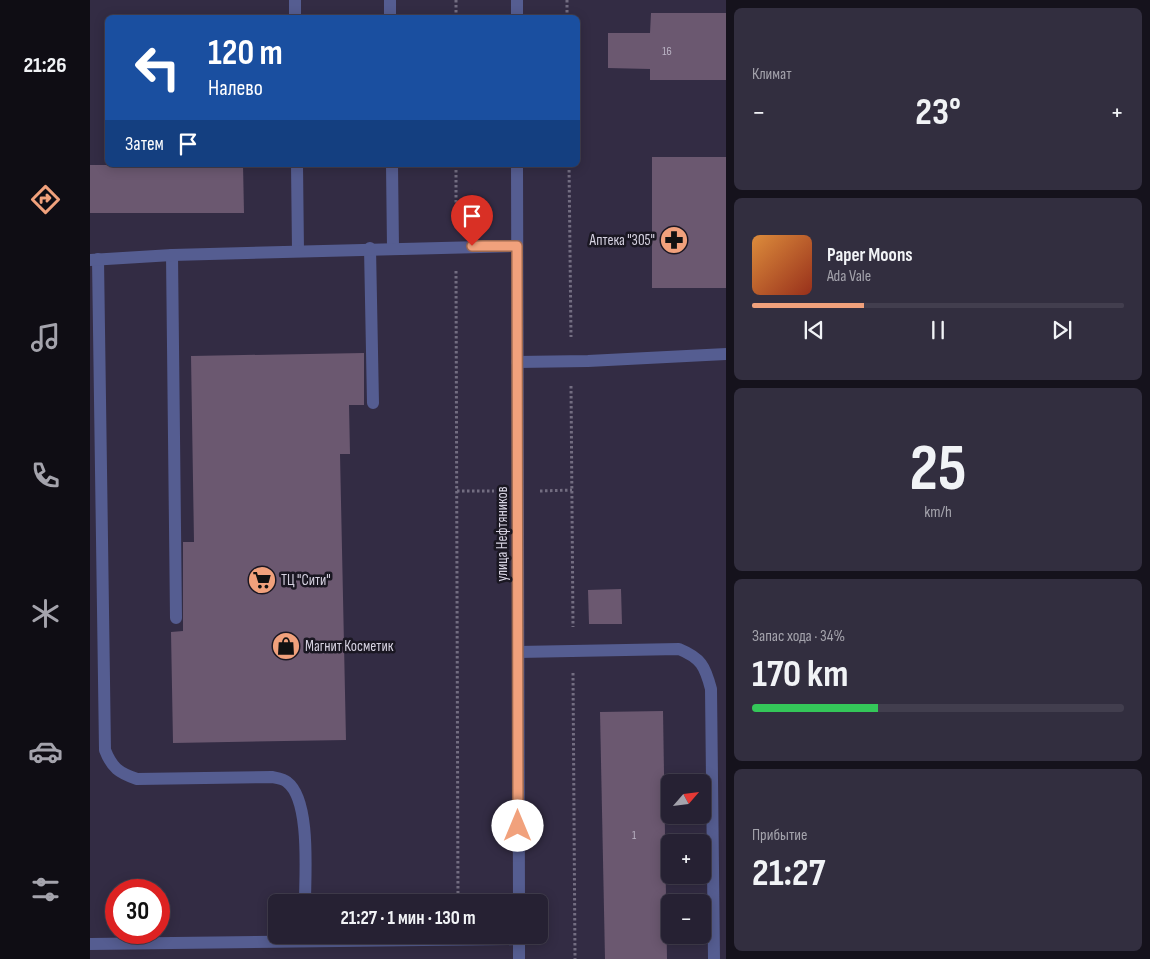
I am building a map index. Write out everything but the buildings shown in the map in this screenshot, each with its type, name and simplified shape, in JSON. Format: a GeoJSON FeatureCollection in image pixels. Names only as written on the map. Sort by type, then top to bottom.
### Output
{"type":"FeatureCollection","features":[{"type":"Feature","properties":{"kind":"street"},"geometry":{"type":"LineString","coordinates":[[295,0],[295,15]]}},
{"type":"Feature","properties":{"kind":"street"},"geometry":{"type":"LineString","coordinates":[[390,0],[390,15]]}},
{"type":"Feature","properties":{"kind":"street"},"geometry":{"type":"LineString","coordinates":[[517,0],[517,15]]}},
{"type":"Feature","properties":{"kind":"street"},"geometry":{"type":"LineString","coordinates":[[297,167],[298,250]]}},
{"type":"Feature","properties":{"kind":"street"},"geometry":{"type":"LineString","coordinates":[[392,167],[392,248]]}},
{"type":"Feature","properties":{"kind":"street","name":"улица Нефтяников"},"geometry":{"type":"LineString","coordinates":[[517,167],[519,894]]}},
{"type":"Feature","properties":{"kind":"street"},"geometry":{"type":"LineString","coordinates":[[305,894],[304,814],[298,795],[287,781],[272,777],[137,779],[125,775],[110,764],[105,750],[94,260],[298,250],[517,246]]}},
{"type":"Feature","properties":{"kind":"street"},"geometry":{"type":"LineString","coordinates":[[370,248],[372,403]]}},
{"type":"Feature","properties":{"kind":"street"},"geometry":{"type":"LineString","coordinates":[[172,255],[176,618]]}},
{"type":"Feature","properties":{"kind":"street"},"geometry":{"type":"LineString","coordinates":[[518,362],[726,354]]}},
{"type":"Feature","properties":{"kind":"street"},"geometry":{"type":"LineString","coordinates":[[518,652],[679,649],[694,655],[706,671],[711,689],[720,925],[714,959]]}},
{"type":"Feature","properties":{"kind":"street"},"geometry":{"type":"LineString","coordinates":[[90,944],[268,939]]}},
{"type":"Feature","properties":{"kind":"street"},"geometry":{"type":"LineString","coordinates":[[519,944],[519,959]]}},
{"type":"Feature","properties":{"kind":"path"},"geometry":{"type":"LineString","coordinates":[[456,0],[456,15]]}},
{"type":"Feature","properties":{"kind":"path"},"geometry":{"type":"LineString","coordinates":[[566,0],[567,15]]}},
{"type":"Feature","properties":{"kind":"path"},"geometry":{"type":"LineString","coordinates":[[456,167],[458,894]]}},
{"type":"Feature","properties":{"kind":"path"},"geometry":{"type":"LineString","coordinates":[[569,167],[575,959]]}},
{"type":"Feature","properties":{"kind":"place","name":"Аптека \"305\""},"geometry":{"type":"Point","coordinates":[674,240]}},
{"type":"Feature","properties":{"kind":"place","name":"ТЦ \"Сити\""},"geometry":{"type":"Point","coordinates":[262,580]}},
{"type":"Feature","properties":{"kind":"place","name":"Магнит Косметик"},"geometry":{"type":"Point","coordinates":[286,646]}},
{"type":"Feature","properties":{"kind":"route"},"geometry":{"type":"LineString","coordinates":[[472,246],[517,246],[518,826]]}}]}
